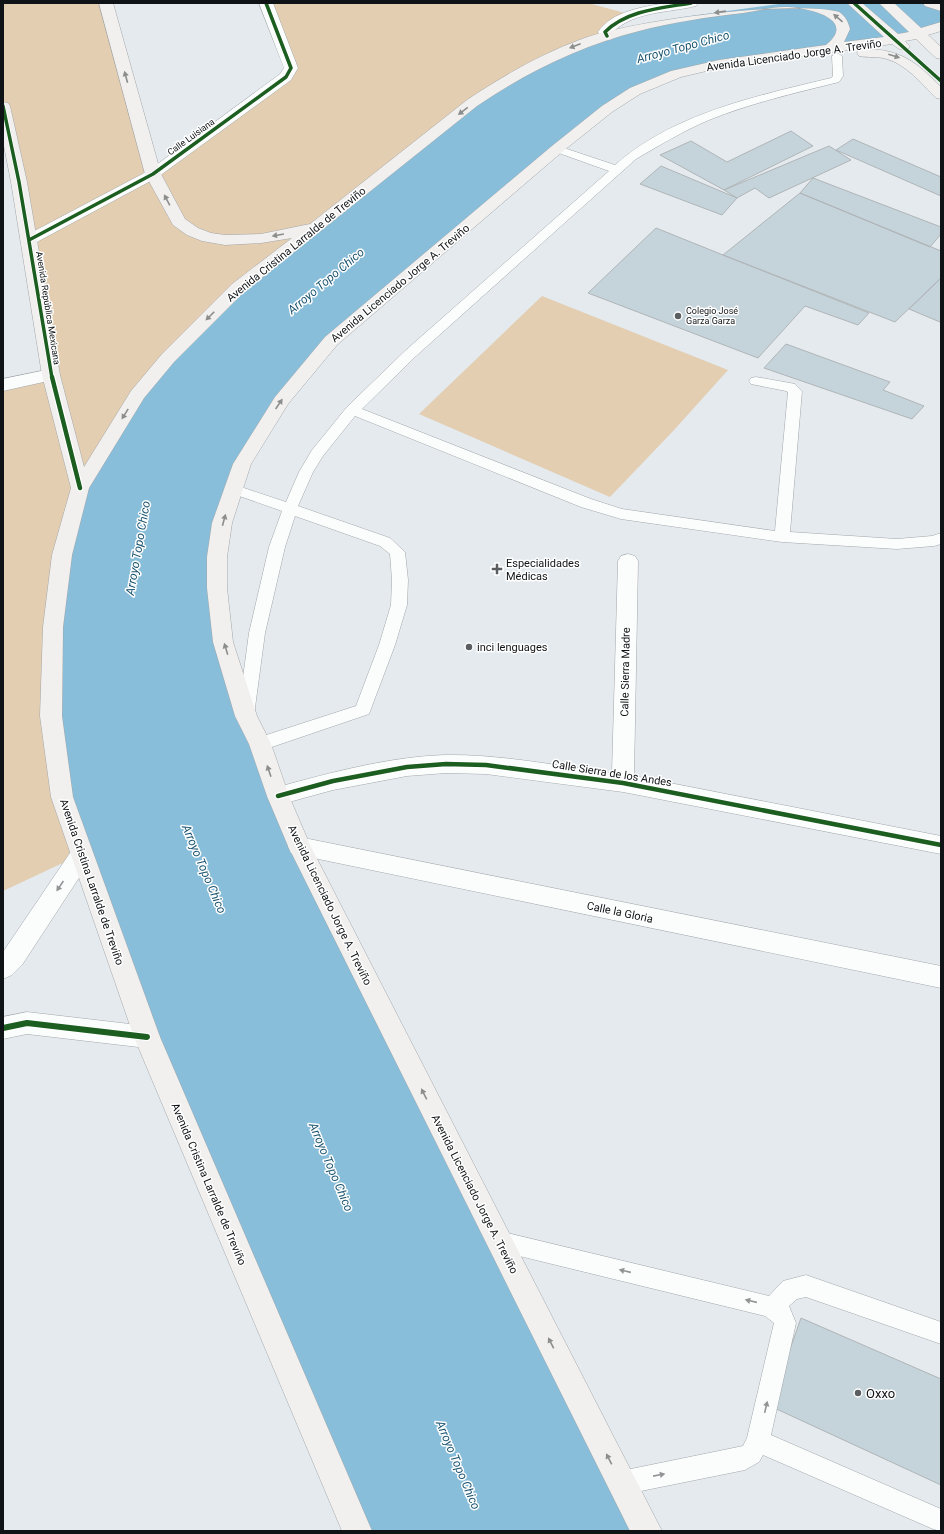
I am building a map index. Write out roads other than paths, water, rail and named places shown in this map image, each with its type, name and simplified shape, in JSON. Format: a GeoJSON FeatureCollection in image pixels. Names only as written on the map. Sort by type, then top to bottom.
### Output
{"type":"FeatureCollection","features":[{"type":"Feature","properties":{"kind":"main road"},"geometry":{"type":"LineString","coordinates":[[106,3],[153,174],[179,222],[185,228],[201,236],[234,240],[255,239],[316,227]]}},
{"type":"Feature","properties":{"kind":"main road","name":"Avenida Cristina Larralde de Treviño"},"geometry":{"type":"LineString","coordinates":[[357,1531],[147,1037],[62,797],[51,716],[53,627],[62,555],[80,488],[137,395],[168,358],[238,288],[466,108],[501,83],[562,51],[639,26],[683,17],[785,3],[816,8],[838,17],[843,22],[843,33],[833,53]]}},
{"type":"Feature","properties":{"kind":"main road"},"geometry":{"type":"LineString","coordinates":[[854,3],[941,81]]}},
{"type":"Feature","properties":{"kind":"main road"},"geometry":{"type":"LineString","coordinates":[[886,3],[941,55]]}},
{"type":"Feature","properties":{"kind":"main road"},"geometry":{"type":"LineString","coordinates":[[930,3],[941,7]]}},
{"type":"Feature","properties":{"kind":"main road","name":"Avenida Licenciado Jorge A. Treviño"},"geometry":{"type":"LineString","coordinates":[[647,1531],[621,1483],[299,846],[278,796],[260,744],[246,716],[224,642],[217,588],[217,557],[222,522],[242,464],[281,401],[331,341],[557,149],[607,109],[635,91],[659,80],[719,64],[784,54],[833,53],[895,40],[941,26]]}},
{"type":"Feature","properties":{"kind":"main road"},"geometry":{"type":"LineString","coordinates":[[635,91],[664,88],[724,73],[833,53],[877,53],[896,56],[910,65],[941,95]]}},
{"type":"Feature","properties":{"kind":"main road","name":"Avenida República Mexicana"},"geometry":{"type":"LineString","coordinates":[[3,106],[29,240],[51,375],[80,488]]}},
{"type":"Feature","properties":{"kind":"street","name":"Calle Luisiana"},"geometry":{"type":"LineString","coordinates":[[29,240],[153,174],[289,74],[291,68],[266,3]]}},
{"type":"Feature","properties":{"kind":"street"},"geometry":{"type":"LineString","coordinates":[[607,36],[605,32],[616,21],[656,10],[691,3]]}},
{"type":"Feature","properties":{"kind":"street"},"geometry":{"type":"LineString","coordinates":[[3,385],[51,375]]}},
{"type":"Feature","properties":{"kind":"street","name":"Calle Sierra Madre"},"geometry":{"type":"LineString","coordinates":[[623,783],[628,562]]}},
{"type":"Feature","properties":{"kind":"street","name":"Calle Sierra de los Andes"},"geometry":{"type":"LineString","coordinates":[[278,796],[333,781],[370,773],[446,764],[486,765],[623,783],[941,845]]}},
{"type":"Feature","properties":{"kind":"street","name":"Calle la Gloria"},"geometry":{"type":"LineString","coordinates":[[299,846],[941,977]]}},
{"type":"Feature","properties":{"kind":"street"},"geometry":{"type":"LineString","coordinates":[[3,968],[13,958],[82,854]]}},
{"type":"Feature","properties":{"kind":"street"},"geometry":{"type":"LineString","coordinates":[[3,1028],[27,1023],[147,1037]]}},
{"type":"Feature","properties":{"kind":"lane"},"geometry":{"type":"LineString","coordinates":[[246,716],[258,626],[277,547],[290,509],[306,472],[317,453],[352,410],[412,352],[617,170],[655,142],[720,111],[744,103],[835,80],[838,76],[833,53]]}},
{"type":"Feature","properties":{"kind":"lane"},"geometry":{"type":"LineString","coordinates":[[557,149],[617,170]]}},
{"type":"Feature","properties":{"kind":"lane"},"geometry":{"type":"LineString","coordinates":[[756,381],[790,387],[795,391],[782,536]]}},
{"type":"Feature","properties":{"kind":"lane"},"geometry":{"type":"LineString","coordinates":[[352,410],[602,509],[638,517],[782,536],[897,544],[934,541],[941,538]]}},
{"type":"Feature","properties":{"kind":"lane"},"geometry":{"type":"LineString","coordinates":[[234,489],[385,542],[397,552],[400,580],[399,605],[387,645],[363,710],[260,744]]}},
{"type":"Feature","properties":{"kind":"lane"},"geometry":{"type":"LineString","coordinates":[[499,1241],[773,1307],[784,1317],[785,1323],[758,1441],[751,1454],[745,1458],[621,1483]]}},
{"type":"Feature","properties":{"kind":"lane"},"geometry":{"type":"LineString","coordinates":[[773,1307],[791,1290],[806,1286],[941,1333]]}},
{"type":"Feature","properties":{"kind":"lane"},"geometry":{"type":"LineString","coordinates":[[758,1441],[941,1521]]}},
{"type":"Feature","properties":{"kind":"water","name":"Arroyo Topo Chico"},"geometry":{"type":"Polygon","coordinates":[[[786,3],[941,3],[941,26],[918,34],[719,64],[635,91],[331,341],[242,464],[217,557],[246,716],[647,1531],[357,1531],[62,797],[51,716],[80,488],[137,395],[199,326],[501,83],[562,51],[639,26],[683,17],[786,3]]]}},
{"type":"Feature","properties":{"kind":"place","name":"Colegio José Garza Garza"},"geometry":{"type":"Point","coordinates":[678,316]}},
{"type":"Feature","properties":{"kind":"place","name":"Especialidades Médicas"},"geometry":{"type":"Point","coordinates":[497,569]}},
{"type":"Feature","properties":{"kind":"place","name":"inci lenguages"},"geometry":{"type":"Point","coordinates":[469,647]}},
{"type":"Feature","properties":{"kind":"place","name":"Oxxo"},"geometry":{"type":"Point","coordinates":[858,1393]}}]}
